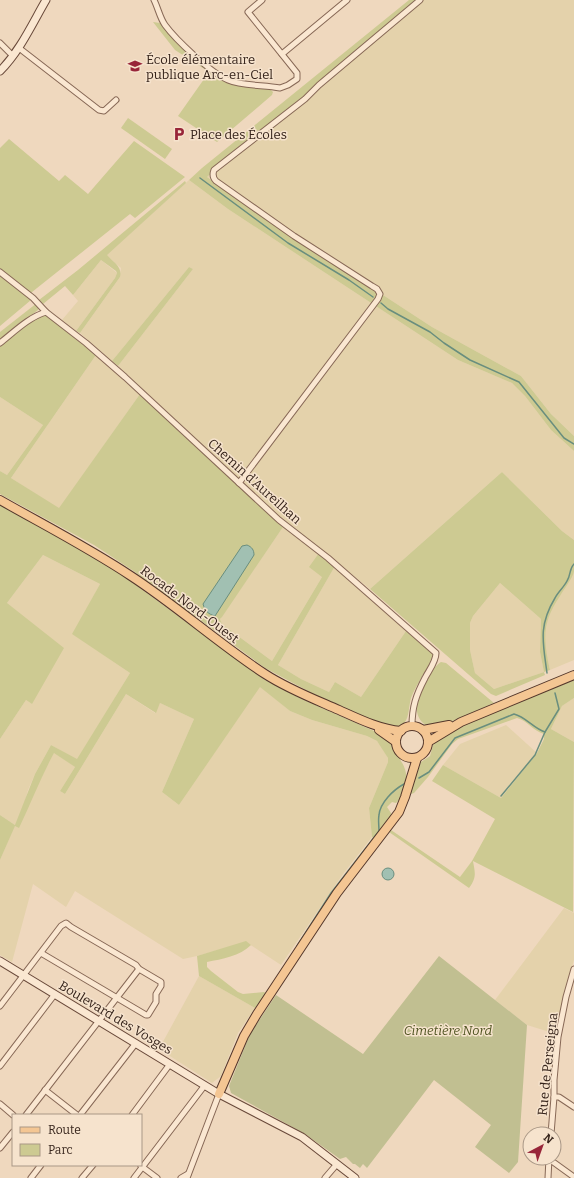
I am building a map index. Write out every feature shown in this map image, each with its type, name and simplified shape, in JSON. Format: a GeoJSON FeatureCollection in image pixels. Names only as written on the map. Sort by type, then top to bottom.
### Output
{"type":"FeatureCollection","features":[{"type":"Feature","properties":{"kind":"main road"},"geometry":{"type":"LineString","coordinates":[[0,71],[19,48],[46,0]]}},
{"type":"Feature","properties":{"kind":"main road","name":"Rocade Nord-Ouest"},"geometry":{"type":"LineString","coordinates":[[0,500],[133,577],[267,675],[305,696],[368,723],[388,730],[401,730]]}},
{"type":"Feature","properties":{"kind":"main road"},"geometry":{"type":"LineString","coordinates":[[428,742],[462,722],[574,675]]}},
{"type":"Feature","properties":{"kind":"main road"},"geometry":{"type":"LineString","coordinates":[[417,758],[406,757],[399,751],[396,742],[401,730],[412,726],[423,730],[462,722]]}},
{"type":"Feature","properties":{"kind":"main road","name":"Rocade Nord-Ouest"},"geometry":{"type":"LineString","coordinates":[[368,723],[396,742]]}},
{"type":"Feature","properties":{"kind":"main road"},"geometry":{"type":"LineString","coordinates":[[219,1094],[244,1036],[337,894],[399,812],[417,758],[426,752],[428,737],[423,730]]}},
{"type":"Feature","properties":{"kind":"main road"},"geometry":{"type":"LineString","coordinates":[[406,757],[410,778]]}},
{"type":"Feature","properties":{"kind":"main road","name":"Boulevard des Vosges"},"geometry":{"type":"LineString","coordinates":[[0,961],[100,1020],[219,1094],[302,1137],[355,1178]]}},
{"type":"Feature","properties":{"kind":"street"},"geometry":{"type":"LineString","coordinates":[[154,0],[164,24],[179,42],[216,73],[228,80],[280,88],[297,79],[297,73],[248,12],[262,0]]}},
{"type":"Feature","properties":{"kind":"street"},"geometry":{"type":"LineString","coordinates":[[282,54],[347,0]]}},
{"type":"Feature","properties":{"kind":"street"},"geometry":{"type":"LineString","coordinates":[[239,482],[350,337],[378,299],[380,294],[377,289],[294,236],[216,181],[212,173],[305,99],[319,85],[420,0]]}},
{"type":"Feature","properties":{"kind":"street"},"geometry":{"type":"LineString","coordinates":[[0,43],[13,56]]}},
{"type":"Feature","properties":{"kind":"street"},"geometry":{"type":"LineString","coordinates":[[19,48],[99,110],[104,111],[116,100]]}},
{"type":"Feature","properties":{"kind":"street","name":"Chemin d'Aureilhan"},"geometry":{"type":"LineString","coordinates":[[0,272],[33,298],[46,312],[86,343],[125,377],[279,520],[328,558],[436,653],[434,662],[414,701],[412,726]]}},
{"type":"Feature","properties":{"kind":"street"},"geometry":{"type":"LineString","coordinates":[[0,343],[27,321],[38,314],[46,312]]}},
{"type":"Feature","properties":{"kind":"street"},"geometry":{"type":"LineString","coordinates":[[0,1006],[40,953],[64,923],[136,965],[138,969],[162,984],[156,994],[156,1002],[148,1015],[40,953]]}},
{"type":"Feature","properties":{"kind":"street"},"geometry":{"type":"LineString","coordinates":[[27,1114],[138,969]]}},
{"type":"Feature","properties":{"kind":"street","name":"Rue de Perseigna"},"geometry":{"type":"LineString","coordinates":[[552,1126],[557,1052],[566,996],[574,969]]}},
{"type":"Feature","properties":{"kind":"street"},"geometry":{"type":"LineString","coordinates":[[0,1066],[55,994]]}},
{"type":"Feature","properties":{"kind":"street"},"geometry":{"type":"LineString","coordinates":[[81,1114],[136,1043]]}},
{"type":"Feature","properties":{"kind":"street"},"geometry":{"type":"LineString","coordinates":[[133,1114],[170,1064]]}},
{"type":"Feature","properties":{"kind":"street"},"geometry":{"type":"LineString","coordinates":[[134,1178],[206,1085]]}},
{"type":"Feature","properties":{"kind":"street"},"geometry":{"type":"LineString","coordinates":[[46,1090],[76,1114]]}},
{"type":"Feature","properties":{"kind":"street"},"geometry":{"type":"LineString","coordinates":[[180,1178],[188,1176],[219,1094]]}},
{"type":"Feature","properties":{"kind":"street"},"geometry":{"type":"LineString","coordinates":[[554,1097],[559,1097],[574,1108]]}},
{"type":"Feature","properties":{"kind":"street"},"geometry":{"type":"LineString","coordinates":[[0,1104],[13,1114]]}},
{"type":"Feature","properties":{"kind":"street"},"geometry":{"type":"LineString","coordinates":[[0,1148],[12,1133]]}},
{"type":"Feature","properties":{"kind":"street"},"geometry":{"type":"LineString","coordinates":[[325,1178],[337,1164]]}},
{"type":"Feature","properties":{"kind":"street"},"geometry":{"type":"LineString","coordinates":[[31,1178],[40,1166]]}},
{"type":"Feature","properties":{"kind":"street"},"geometry":{"type":"LineString","coordinates":[[82,1178],[92,1166]]}},
{"type":"Feature","properties":{"kind":"street"},"geometry":{"type":"LineString","coordinates":[[142,1166],[157,1178]]}},
{"type":"Feature","properties":{"kind":"street"},"geometry":{"type":"LineString","coordinates":[[548,1178],[549,1166]]}},
{"type":"Feature","properties":{"kind":"street"},"geometry":{"type":"LineString","coordinates":[[559,1166],[574,1177]]}},
{"type":"Feature","properties":{"kind":"shaded area"},"geometry":{"type":"Polygon","coordinates":[[[422,0],[574,0],[574,436],[551,414],[521,376],[432,327],[262,216],[207,177],[422,0]]]}},
{"type":"Feature","properties":{"kind":"shaded area"},"geometry":{"type":"Polygon","coordinates":[[[189,180],[228,209],[458,360],[512,383],[525,396],[551,430],[574,451],[574,540],[562,531],[502,472],[370,589],[280,517],[118,366],[193,269],[189,267],[112,361],[80,333],[120,277],[121,268],[106,255],[189,180]]]}},
{"type":"Feature","properties":{"kind":"shaded area"},"geometry":{"type":"Polygon","coordinates":[[[101,260],[117,273],[115,278],[76,331],[62,320],[78,301],[73,295],[101,260]]]}},
{"type":"Feature","properties":{"kind":"shaded area"},"geometry":{"type":"Polygon","coordinates":[[[96,355],[140,394],[59,509],[11,478],[96,355]]]}},
{"type":"Feature","properties":{"kind":"shaded area"},"geometry":{"type":"Polygon","coordinates":[[[0,397],[43,425],[7,475],[0,471],[0,397]]]}},
{"type":"Feature","properties":{"kind":"shaded area"},"geometry":{"type":"Polygon","coordinates":[[[283,527],[319,553],[322,577],[272,661],[222,624],[220,619],[283,527]]]}},
{"type":"Feature","properties":{"kind":"shaded area"},"geometry":{"type":"Polygon","coordinates":[[[247,545],[252,549],[254,555],[215,616],[210,614],[207,612],[203,604],[242,546],[247,545]]]}},
{"type":"Feature","properties":{"kind":"shaded area"},"geometry":{"type":"Polygon","coordinates":[[[43,555],[100,584],[73,634],[130,673],[77,760],[51,745],[28,790],[18,828],[54,752],[75,767],[60,791],[65,794],[126,694],[155,713],[160,703],[194,719],[162,792],[179,805],[260,686],[290,711],[312,720],[367,736],[377,741],[384,750],[388,758],[388,762],[369,808],[372,837],[343,874],[281,965],[246,942],[183,959],[75,891],[66,907],[33,884],[12,962],[0,955],[0,860],[15,825],[0,815],[0,739],[26,700],[32,704],[7,603],[43,555]]]}},
{"type":"Feature","properties":{"kind":"shaded area"},"geometry":{"type":"Polygon","coordinates":[[[335,566],[406,631],[361,697],[335,682],[329,692],[301,679],[278,665],[335,566]]]}},
{"type":"Feature","properties":{"kind":"shaded area"},"geometry":{"type":"Polygon","coordinates":[[[574,572],[574,660],[550,670],[545,649],[545,634],[548,617],[554,603],[574,572]]]}},
{"type":"Feature","properties":{"kind":"shaded area"},"geometry":{"type":"Polygon","coordinates":[[[500,583],[541,619],[540,652],[544,672],[494,689],[475,673],[470,650],[470,623],[473,616],[500,583]]]}},
{"type":"Feature","properties":{"kind":"shaded area"},"geometry":{"type":"Polygon","coordinates":[[[574,698],[574,742],[551,729],[562,706],[574,698]]]}},
{"type":"Feature","properties":{"kind":"shaded area"},"geometry":{"type":"Polygon","coordinates":[[[506,725],[537,753],[501,798],[443,765],[460,744],[506,725]]]}},
{"type":"Feature","properties":{"kind":"shaded area"},"geometry":{"type":"Polygon","coordinates":[[[388,868],[392,870],[394,874],[392,878],[388,880],[384,878],[382,874],[384,870],[388,868]]]}},
{"type":"Feature","properties":{"kind":"shaded area"},"geometry":{"type":"Polygon","coordinates":[[[564,908],[574,913],[574,960],[564,994],[556,1034],[527,1025],[495,1000],[564,908]]]}},
{"type":"Feature","properties":{"kind":"shaded area"},"geometry":{"type":"Polygon","coordinates":[[[199,976],[255,1008],[238,1033],[221,1076],[212,1083],[159,1049],[199,976]]]}},
{"type":"Feature","properties":{"kind":"green space"},"geometry":{"type":"Polygon","coordinates":[[[409,0],[422,0],[207,177],[262,216],[432,327],[521,376],[551,414],[574,436],[574,451],[551,430],[525,396],[512,383],[458,360],[228,209],[189,180],[409,0]]]}},
{"type":"Feature","properties":{"kind":"green space"},"geometry":{"type":"Polygon","coordinates":[[[153,22],[163,25],[179,45],[225,80],[270,89],[273,92],[272,95],[217,142],[178,116],[209,72],[175,50],[153,22]]]}},
{"type":"Feature","properties":{"kind":"green space"},"geometry":{"type":"Polygon","coordinates":[[[128,118],[172,149],[165,159],[121,128],[128,118]]]}},
{"type":"Feature","properties":{"kind":"green space"},"geometry":{"type":"Polygon","coordinates":[[[9,139],[59,181],[65,175],[88,194],[134,141],[185,177],[135,218],[130,214],[27,296],[31,300],[0,326],[0,148],[9,139]]]}},
{"type":"Feature","properties":{"kind":"green space"},"geometry":{"type":"Polygon","coordinates":[[[185,181],[186,183],[107,255],[119,267],[121,273],[120,277],[80,333],[76,331],[115,278],[117,273],[116,271],[101,260],[73,295],[65,286],[43,304],[39,300],[78,270],[185,181]]]}},
{"type":"Feature","properties":{"kind":"green space"},"geometry":{"type":"Polygon","coordinates":[[[189,267],[193,269],[118,366],[112,361],[189,267]]]}},
{"type":"Feature","properties":{"kind":"green space"},"geometry":{"type":"Polygon","coordinates":[[[37,303],[39,307],[38,310],[0,340],[0,332],[37,303]]]}},
{"type":"Feature","properties":{"kind":"green space"},"geometry":{"type":"Polygon","coordinates":[[[42,314],[46,315],[96,355],[11,478],[59,508],[140,394],[283,527],[220,619],[222,624],[272,661],[322,577],[309,567],[319,553],[335,566],[278,665],[301,679],[329,692],[335,682],[361,697],[406,631],[434,654],[413,692],[405,722],[391,728],[321,698],[265,668],[132,570],[94,545],[0,494],[0,471],[7,475],[43,425],[0,397],[0,346],[42,314]],[[247,545],[242,547],[203,604],[247,545]]]}},
{"type":"Feature","properties":{"kind":"green space"},"geometry":{"type":"Polygon","coordinates":[[[502,472],[562,531],[574,540],[574,572],[570,581],[554,605],[547,623],[545,640],[550,670],[544,672],[545,675],[496,696],[491,694],[370,589],[502,472]],[[500,583],[473,616],[470,623],[470,650],[475,673],[494,689],[544,672],[540,652],[541,619],[500,583]]]}},
{"type":"Feature","properties":{"kind":"green space"},"geometry":{"type":"Polygon","coordinates":[[[0,505],[121,574],[265,680],[304,700],[390,738],[392,746],[405,769],[406,783],[398,801],[396,803],[392,802],[387,807],[391,813],[391,817],[375,839],[372,837],[369,808],[388,762],[388,758],[377,741],[367,736],[312,720],[290,711],[260,687],[179,805],[162,792],[194,719],[160,703],[156,713],[126,694],[65,794],[60,791],[75,767],[54,753],[19,828],[15,826],[0,860],[0,815],[15,825],[35,774],[51,745],[77,759],[130,673],[72,634],[100,584],[43,555],[7,603],[64,648],[32,704],[26,700],[0,739],[0,505]]]}},
{"type":"Feature","properties":{"kind":"green space"},"geometry":{"type":"Polygon","coordinates":[[[441,662],[446,663],[494,703],[461,718],[442,724],[428,726],[424,724],[417,712],[418,698],[433,669],[441,662]]]}},
{"type":"Feature","properties":{"kind":"green space"},"geometry":{"type":"Polygon","coordinates":[[[574,680],[574,698],[562,706],[551,729],[574,742],[573,912],[473,861],[475,875],[469,888],[389,832],[391,830],[460,877],[472,861],[495,819],[432,781],[443,765],[501,798],[537,753],[544,739],[544,734],[517,718],[458,739],[452,744],[428,777],[414,793],[411,794],[410,793],[421,762],[430,756],[433,745],[438,739],[471,722],[574,680]]]}},
{"type":"Feature","properties":{"kind":"green space"},"geometry":{"type":"Polygon","coordinates":[[[246,941],[251,945],[247,949],[219,960],[207,962],[207,967],[238,992],[243,994],[266,993],[255,1008],[199,976],[197,956],[246,941]]]}},
{"type":"Feature","properties":{"kind":"green space","name":"Cimetière Nord"},"geometry":{"type":"Polygon","coordinates":[[[439,956],[527,1025],[518,1162],[509,1173],[475,1147],[491,1125],[434,1080],[367,1168],[363,1164],[360,1168],[346,1157],[340,1159],[305,1134],[231,1093],[229,1086],[250,1034],[276,995],[363,1054],[439,956]]]}},
{"type":"Feature","properties":{"kind":"waterway"},"geometry":{"type":"LineString","coordinates":[[200,178],[288,243],[349,280],[373,297]]}},
{"type":"Feature","properties":{"kind":"waterway"},"geometry":{"type":"LineString","coordinates":[[381,303],[388,309],[430,332],[470,360],[519,382],[564,438],[574,444]]}},
{"type":"Feature","properties":{"kind":"waterway"},"geometry":{"type":"LineString","coordinates":[[547,673],[543,643],[546,617],[556,596],[568,579],[571,568],[574,564]]}},
{"type":"Feature","properties":{"kind":"waterway"},"geometry":{"type":"LineString","coordinates":[[419,778],[429,772],[455,738],[514,714],[545,732],[559,709],[555,693]]}},
{"type":"Feature","properties":{"kind":"waterway"},"geometry":{"type":"LineString","coordinates":[[501,796],[535,755],[545,732]]}},
{"type":"Feature","properties":{"kind":"waterway"},"geometry":{"type":"LineString","coordinates":[[297,946],[331,893],[379,831],[379,815],[384,802],[392,793],[404,784]]}},
{"type":"Feature","properties":{"kind":"place","name":"École élémentaire publique Arc-en-Ciel"},"geometry":{"type":"Point","coordinates":[135,66]}},
{"type":"Feature","properties":{"kind":"place","name":"Place des Écoles"},"geometry":{"type":"Point","coordinates":[179,134]}}]}
